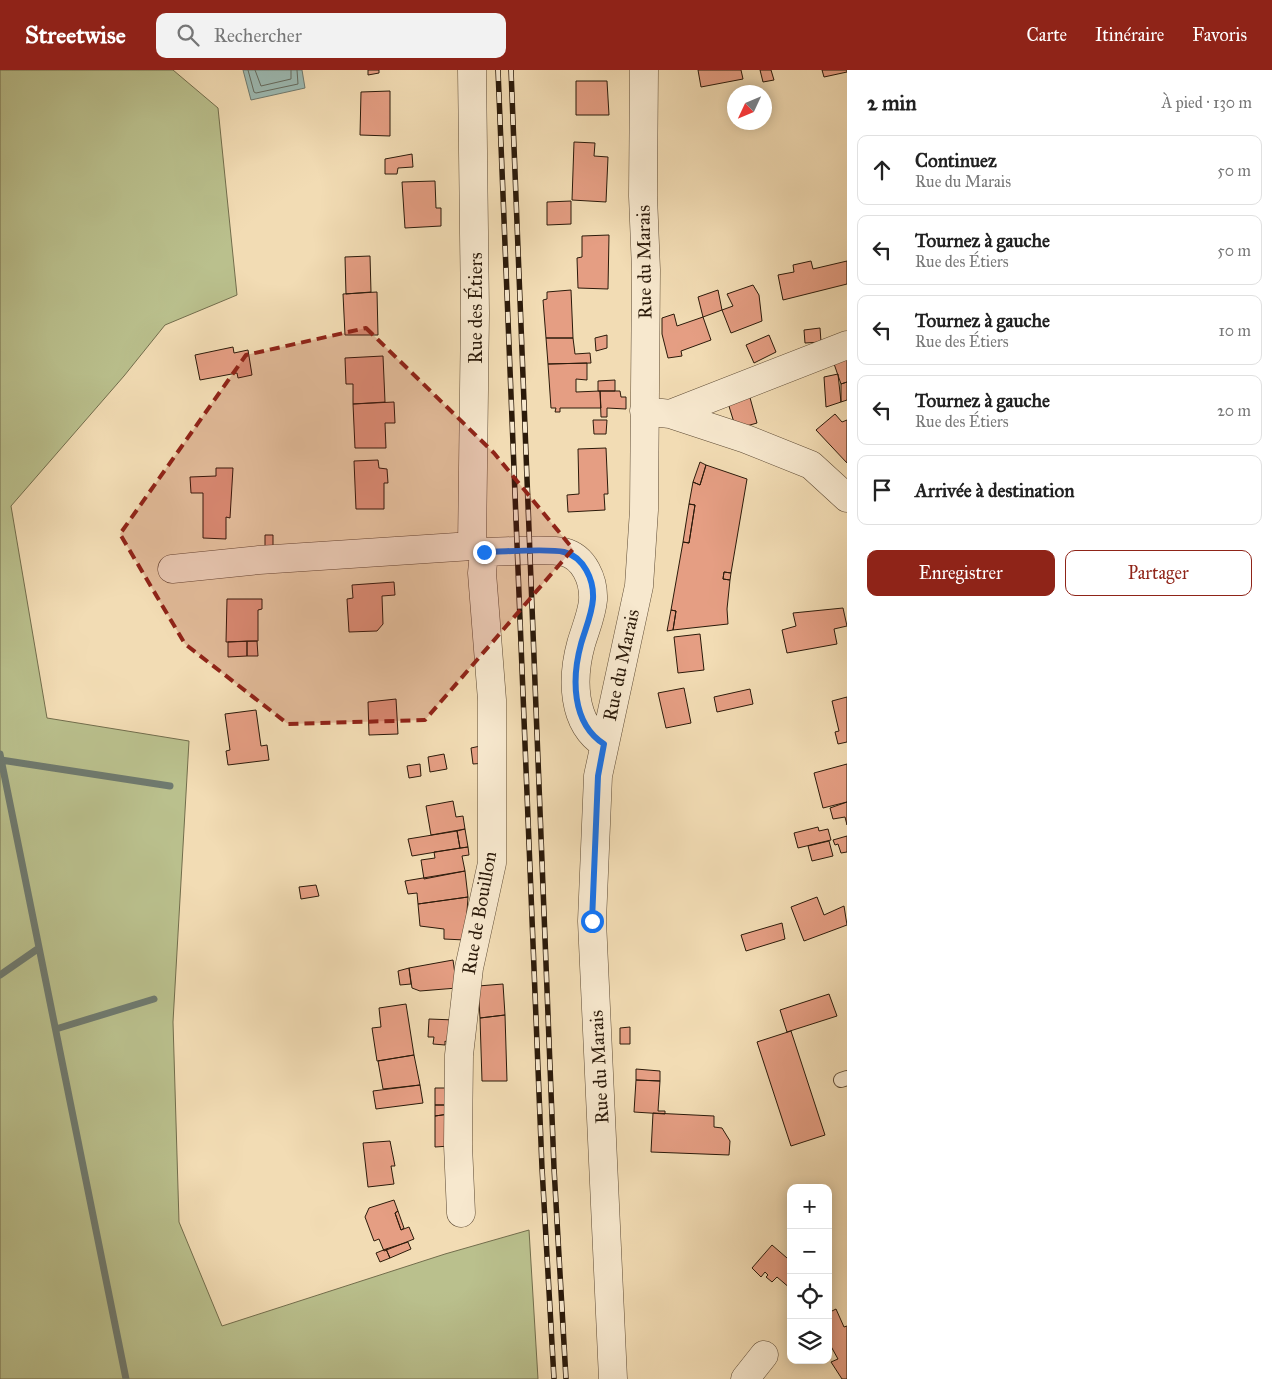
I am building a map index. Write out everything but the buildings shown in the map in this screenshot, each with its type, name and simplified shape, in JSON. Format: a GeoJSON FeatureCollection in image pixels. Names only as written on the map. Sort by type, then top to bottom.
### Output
{"type":"FeatureCollection","features":[{"type":"Feature","properties":{"kind":"street","name":"Rue des Étiers"},"geometry":{"type":"LineString","coordinates":[[472,70],[478,549]]}},
{"type":"Feature","properties":{"kind":"street","name":"Rue du Marais"},"geometry":{"type":"LineString","coordinates":[[613,1379],[592,921],[598,776],[638,586],[645,475],[657,412],[646,270],[643,196],[644,70]]}},
{"type":"Feature","properties":{"kind":"street"},"geometry":{"type":"LineString","coordinates":[[657,412],[847,345]]}},
{"type":"Feature","properties":{"kind":"street"},"geometry":{"type":"LineString","coordinates":[[657,412],[746,439],[811,465],[847,498]]}},
{"type":"Feature","properties":{"kind":"street"},"geometry":{"type":"LineString","coordinates":[[172,569],[259,560],[478,549],[562,551],[575,556],[586,569],[593,583],[593,601],[580,647],[575,689],[580,715],[593,737],[604,744]]}},
{"type":"Feature","properties":{"kind":"street","name":"Rue de Bouillon"},"geometry":{"type":"LineString","coordinates":[[462,1213],[458,1145],[459,1055],[469,968],[492,863],[492,700],[482,573],[478,549]]}},
{"type":"Feature","properties":{"kind":"street"},"geometry":{"type":"LineString","coordinates":[[745,1379],[764,1355]]}},
{"type":"Feature","properties":{"kind":"highlighted area"},"geometry":{"type":"Polygon","coordinates":[[[366,328],[494,453],[573,549],[425,720],[288,724],[185,644],[120,534],[246,355],[366,328]]]}},
{"type":"Feature","properties":{"kind":"green space"},"geometry":{"type":"Polygon","coordinates":[[[0,70],[173,70],[218,108],[237,295],[165,325],[124,376],[11,506],[47,718],[189,741],[173,1022],[179,1222],[222,1326],[445,1254],[529,1230],[538,1379],[0,1379],[0,70]]]}},
{"type":"Feature","properties":{"kind":"water"},"geometry":{"type":"Polygon","coordinates":[[[243,70],[302,70],[305,88],[251,100],[243,70]]]}},
{"type":"Feature","properties":{"kind":"waterway"},"geometry":{"type":"LineString","coordinates":[[0,754],[126,1379]]}},
{"type":"Feature","properties":{"kind":"waterway"},"geometry":{"type":"LineString","coordinates":[[1,760],[170,786]]}},
{"type":"Feature","properties":{"kind":"waterway"},"geometry":{"type":"LineString","coordinates":[[0,975],[39,948]]}},
{"type":"Feature","properties":{"kind":"waterway"},"geometry":{"type":"LineString","coordinates":[[56,1029],[154,999]]}},
{"type":"Feature","properties":{"kind":"railway"},"geometry":{"type":"LineString","coordinates":[[498,70],[542,1168],[554,1379]]}},
{"type":"Feature","properties":{"kind":"railway"},"geometry":{"type":"LineString","coordinates":[[511,70],[554,1168],[566,1379]]}},
{"type":"Feature","properties":{"kind":"route"},"geometry":{"type":"LineString","coordinates":[[484,552],[562,551],[575,556],[586,569],[593,583],[593,601],[580,647],[575,689],[580,715],[593,737],[604,744],[598,776],[592,921]]}}]}
